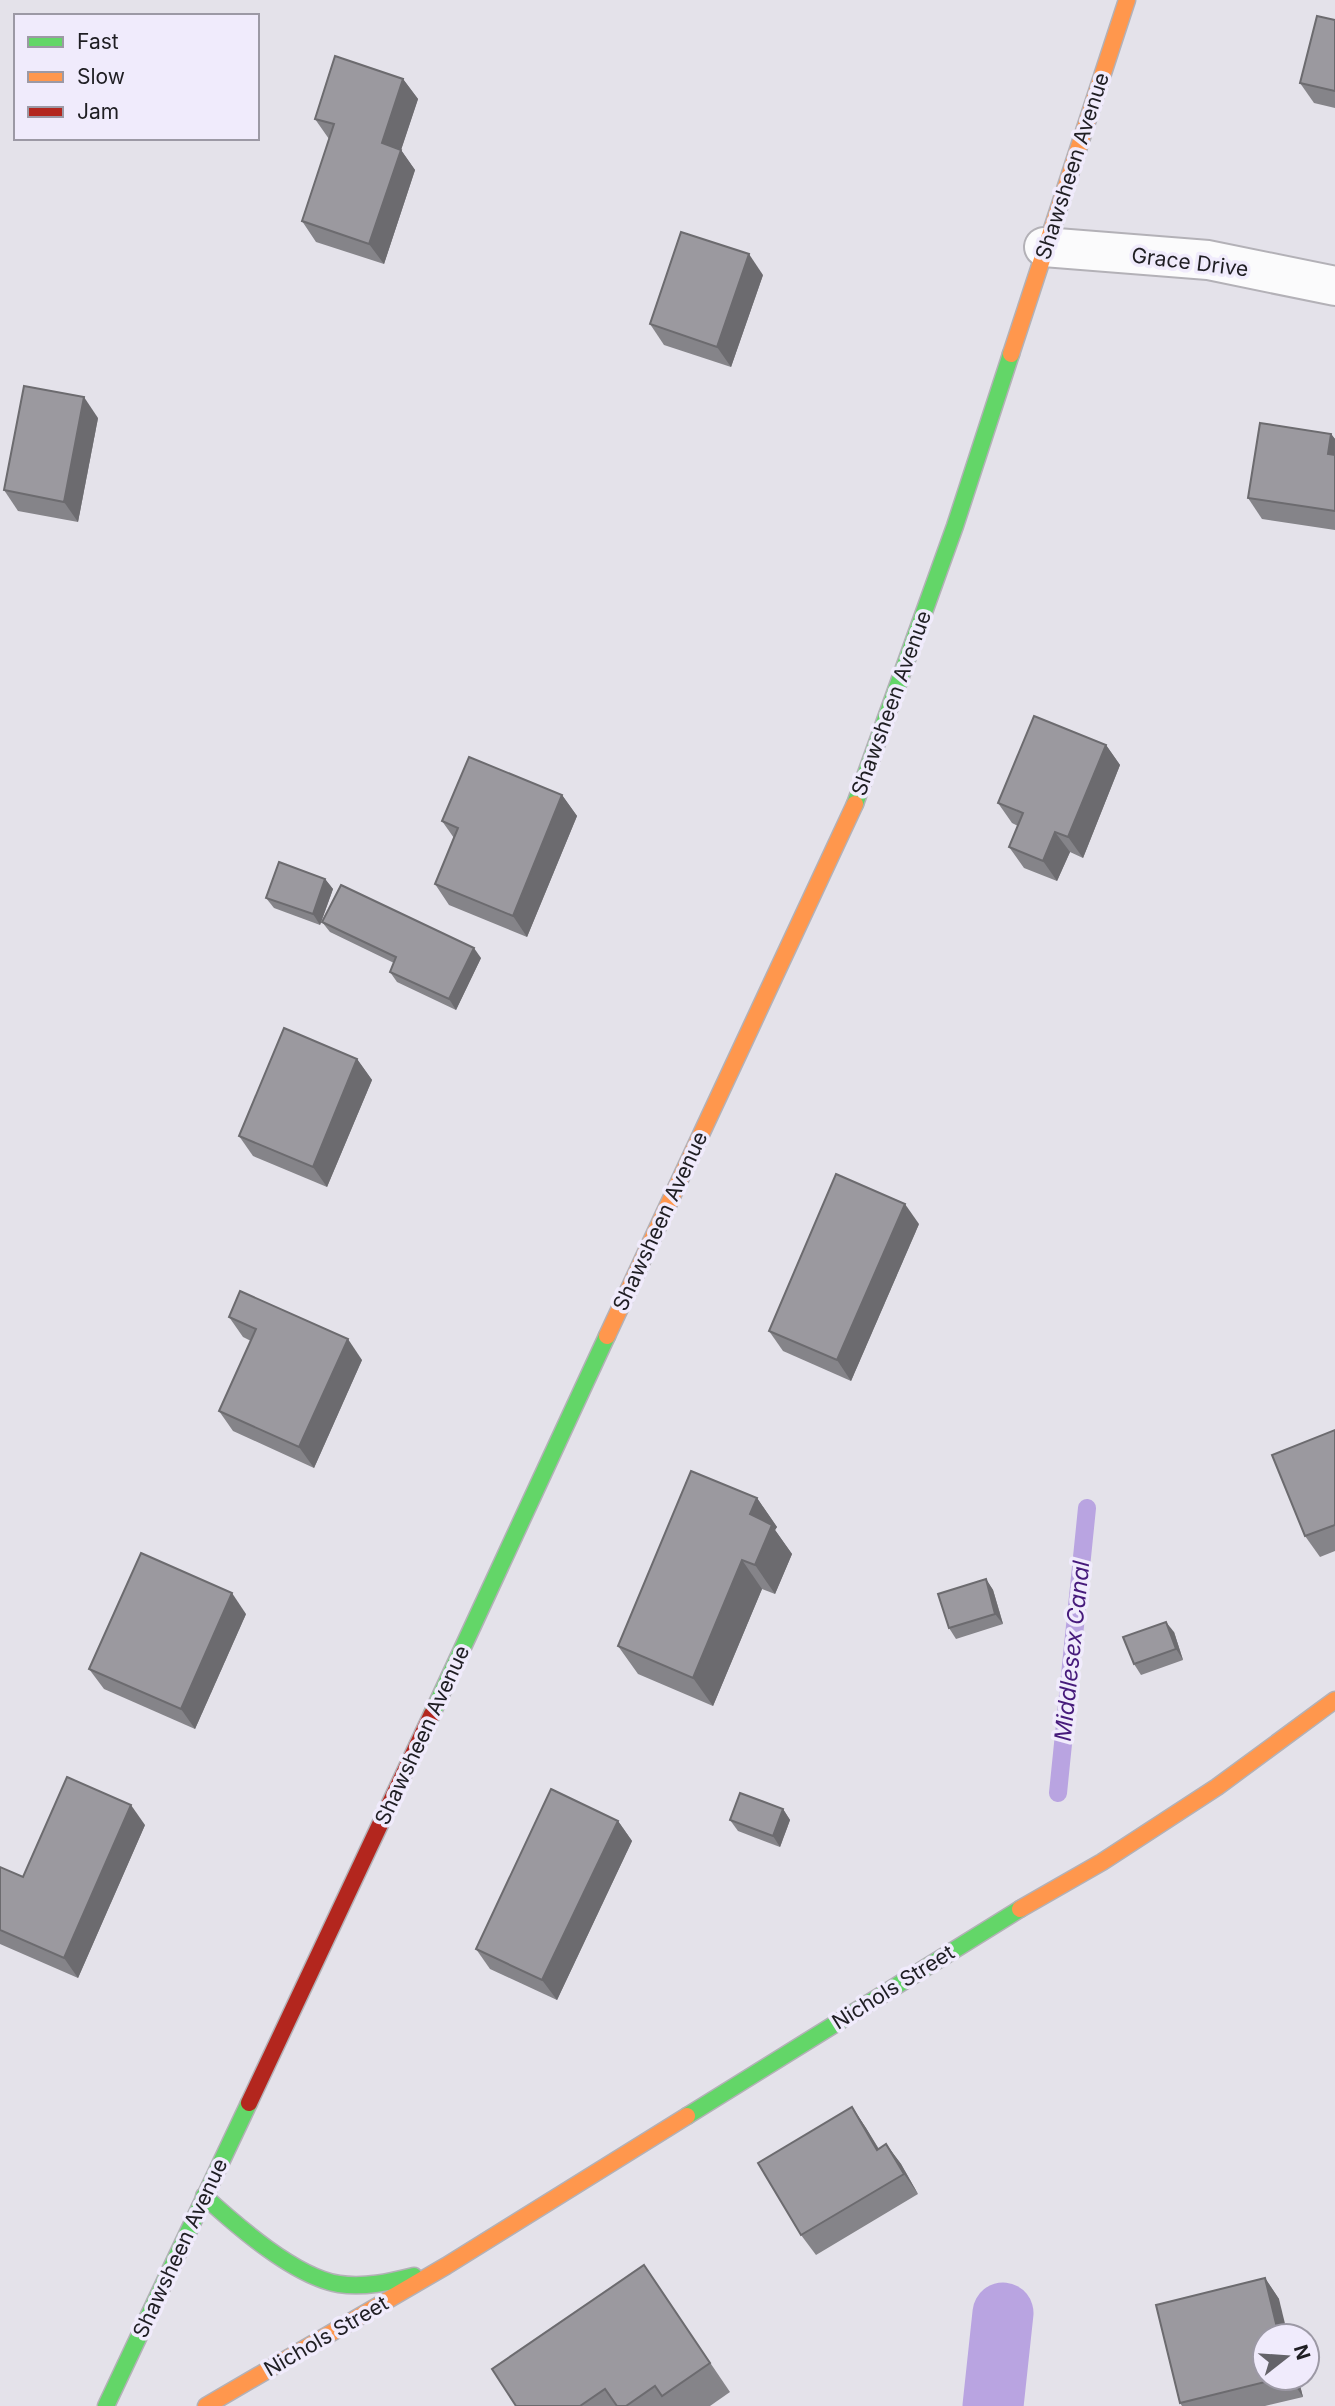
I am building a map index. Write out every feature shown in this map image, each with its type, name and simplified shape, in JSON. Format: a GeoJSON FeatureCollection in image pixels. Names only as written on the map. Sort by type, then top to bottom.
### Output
{"type":"FeatureCollection","features":[{"type":"Feature","properties":{"kind":"main road","name":"Shawsheen Avenue"},"geometry":{"type":"LineString","coordinates":[[106,2406],[505,1559],[745,1036],[850,817],[955,526],[1044,247],[1127,0]]}},
{"type":"Feature","properties":{"kind":"main road","name":"Nichols Street"},"geometry":{"type":"LineString","coordinates":[[206,2406],[446,2266],[965,1943],[1176,1816],[1335,1700]]}},
{"type":"Feature","properties":{"kind":"main road","name":"Nichols Street"},"geometry":{"type":"LineString","coordinates":[[204,2196],[228,2219],[273,2250],[299,2267],[334,2283],[397,2281],[446,2266]]}},
{"type":"Feature","properties":{"kind":"street","name":"Grace Drive"},"geometry":{"type":"LineString","coordinates":[[1044,247],[1208,260],[1335,286]]}},
{"type":"Feature","properties":{"kind":"building"},"geometry":{"type":"Polygon","coordinates":[[[1317,16],[1335,20],[1335,91],[1300,83],[1317,16]]]}},
{"type":"Feature","properties":{"kind":"building"},"geometry":{"type":"Polygon","coordinates":[[[335,56],[403,79],[382,143],[401,150],[369,244],[302,221],[334,124],[315,119],[335,56]]]}},
{"type":"Feature","properties":{"kind":"building"},"geometry":{"type":"Polygon","coordinates":[[[681,232],[749,254],[717,347],[650,324],[681,232]]]}},
{"type":"Feature","properties":{"kind":"building"},"geometry":{"type":"Polygon","coordinates":[[[24,386],[84,397],[64,502],[4,490],[24,386]]]}},
{"type":"Feature","properties":{"kind":"building"},"geometry":{"type":"Polygon","coordinates":[[[1260,423],[1331,434],[1328,454],[1335,455],[1335,511],[1248,498],[1260,423]]]}},
{"type":"Feature","properties":{"kind":"building"},"geometry":{"type":"Polygon","coordinates":[[[1034,716],[1106,745],[1068,837],[1055,832],[1043,861],[1009,847],[1023,813],[998,803],[1034,716]]]}},
{"type":"Feature","properties":{"kind":"building"},"geometry":{"type":"Polygon","coordinates":[[[469,757],[562,795],[513,916],[435,884],[458,828],[442,821],[469,757]]]}},
{"type":"Feature","properties":{"kind":"building"},"geometry":{"type":"Polygon","coordinates":[[[279,862],[325,879],[313,914],[266,898],[279,862]]]}},
{"type":"Feature","properties":{"kind":"building"},"geometry":{"type":"Polygon","coordinates":[[[341,885],[474,948],[449,999],[390,972],[396,957],[322,922],[341,885]]]}},
{"type":"Feature","properties":{"kind":"building"},"geometry":{"type":"Polygon","coordinates":[[[284,1028],[357,1059],[313,1167],[239,1136],[284,1028]]]}},
{"type":"Feature","properties":{"kind":"building"},"geometry":{"type":"Polygon","coordinates":[[[836,1174],[905,1204],[837,1360],[769,1331],[836,1174]]]}},
{"type":"Feature","properties":{"kind":"building"},"geometry":{"type":"Polygon","coordinates":[[[240,1291],[348,1339],[299,1447],[219,1411],[256,1329],[229,1317],[240,1291]]]}},
{"type":"Feature","properties":{"kind":"building"},"geometry":{"type":"Polygon","coordinates":[[[1335,1430],[1335,1525],[1305,1536],[1272,1455],[1335,1430]]]}},
{"type":"Feature","properties":{"kind":"building"},"geometry":{"type":"Polygon","coordinates":[[[691,1471],[757,1498],[750,1514],[772,1525],[755,1565],[742,1560],[693,1678],[618,1646],[691,1471]]]}},
{"type":"Feature","properties":{"kind":"building"},"geometry":{"type":"Polygon","coordinates":[[[141,1553],[232,1593],[181,1709],[89,1669],[141,1553]]]}},
{"type":"Feature","properties":{"kind":"building"},"geometry":{"type":"Polygon","coordinates":[[[986,1579],[995,1614],[949,1628],[938,1594],[986,1579]]]}},
{"type":"Feature","properties":{"kind":"building"},"geometry":{"type":"Polygon","coordinates":[[[1166,1622],[1176,1649],[1134,1664],[1123,1637],[1166,1622]]]}},
{"type":"Feature","properties":{"kind":"building"},"geometry":{"type":"Polygon","coordinates":[[[67,1777],[131,1805],[64,1958],[0,1930],[0,1867],[23,1877],[67,1777]]]}},
{"type":"Feature","properties":{"kind":"building"},"geometry":{"type":"Polygon","coordinates":[[[551,1789],[618,1821],[542,1980],[476,1949],[551,1789]]]}},
{"type":"Feature","properties":{"kind":"building"},"geometry":{"type":"Polygon","coordinates":[[[740,1793],[783,1809],[773,1836],[730,1820],[740,1793]]]}},
{"type":"Feature","properties":{"kind":"building"},"geometry":{"type":"Polygon","coordinates":[[[852,2107],[877,2150],[886,2144],[904,2174],[801,2235],[758,2163],[852,2107]]]}},
{"type":"Feature","properties":{"kind":"building"},"geometry":{"type":"Polygon","coordinates":[[[644,2265],[710,2363],[662,2396],[655,2386],[626,2406],[617,2406],[605,2389],[580,2406],[516,2406],[492,2369],[644,2265]]]}},
{"type":"Feature","properties":{"kind":"building"},"geometry":{"type":"Polygon","coordinates":[[[1265,2278],[1276,2322],[1251,2322],[1251,2385],[1180,2403],[1156,2305],[1265,2278]]]}},
{"type":"Feature","properties":{"kind":"waterway","name":"Middlesex Canal"},"geometry":{"type":"LineString","coordinates":[[1058,1793],[1087,1508]]}},
{"type":"Feature","properties":{"kind":"waterway","name":"Middlesex Canal"},"geometry":{"type":"LineString","coordinates":[[993,2406],[1003,2313]]}},
{"type":"Feature","properties":{"kind":"traffic: fast"},"geometry":{"type":"LineString","coordinates":[[855,804],[955,526],[1011,354]]}},
{"type":"Feature","properties":{"kind":"traffic: fast"},"geometry":{"type":"LineString","coordinates":[[432,1714],[607,1336]]}},
{"type":"Feature","properties":{"kind":"traffic: fast"},"geometry":{"type":"LineString","coordinates":[[687,2116],[1020,1909]]}},
{"type":"Feature","properties":{"kind":"traffic: fast"},"geometry":{"type":"LineString","coordinates":[[106,2406],[249,2103]]}},
{"type":"Feature","properties":{"kind":"traffic: fast"},"geometry":{"type":"LineString","coordinates":[[204,2196],[267,2249],[304,2272],[322,2279],[339,2284],[367,2285],[414,2276]]}},
{"type":"Feature","properties":{"kind":"traffic: slow"},"geometry":{"type":"LineString","coordinates":[[1011,354],[1127,0]]}},
{"type":"Feature","properties":{"kind":"traffic: slow"},"geometry":{"type":"LineString","coordinates":[[607,1336],[855,804]]}},
{"type":"Feature","properties":{"kind":"traffic: slow"},"geometry":{"type":"LineString","coordinates":[[1020,1909],[1102,1862],[1217,1787],[1335,1700]]}},
{"type":"Feature","properties":{"kind":"traffic: slow"},"geometry":{"type":"LineString","coordinates":[[206,2406],[446,2266],[687,2116]]}},
{"type":"Feature","properties":{"kind":"traffic: jam"},"geometry":{"type":"LineString","coordinates":[[249,2103],[432,1714]]}}]}
